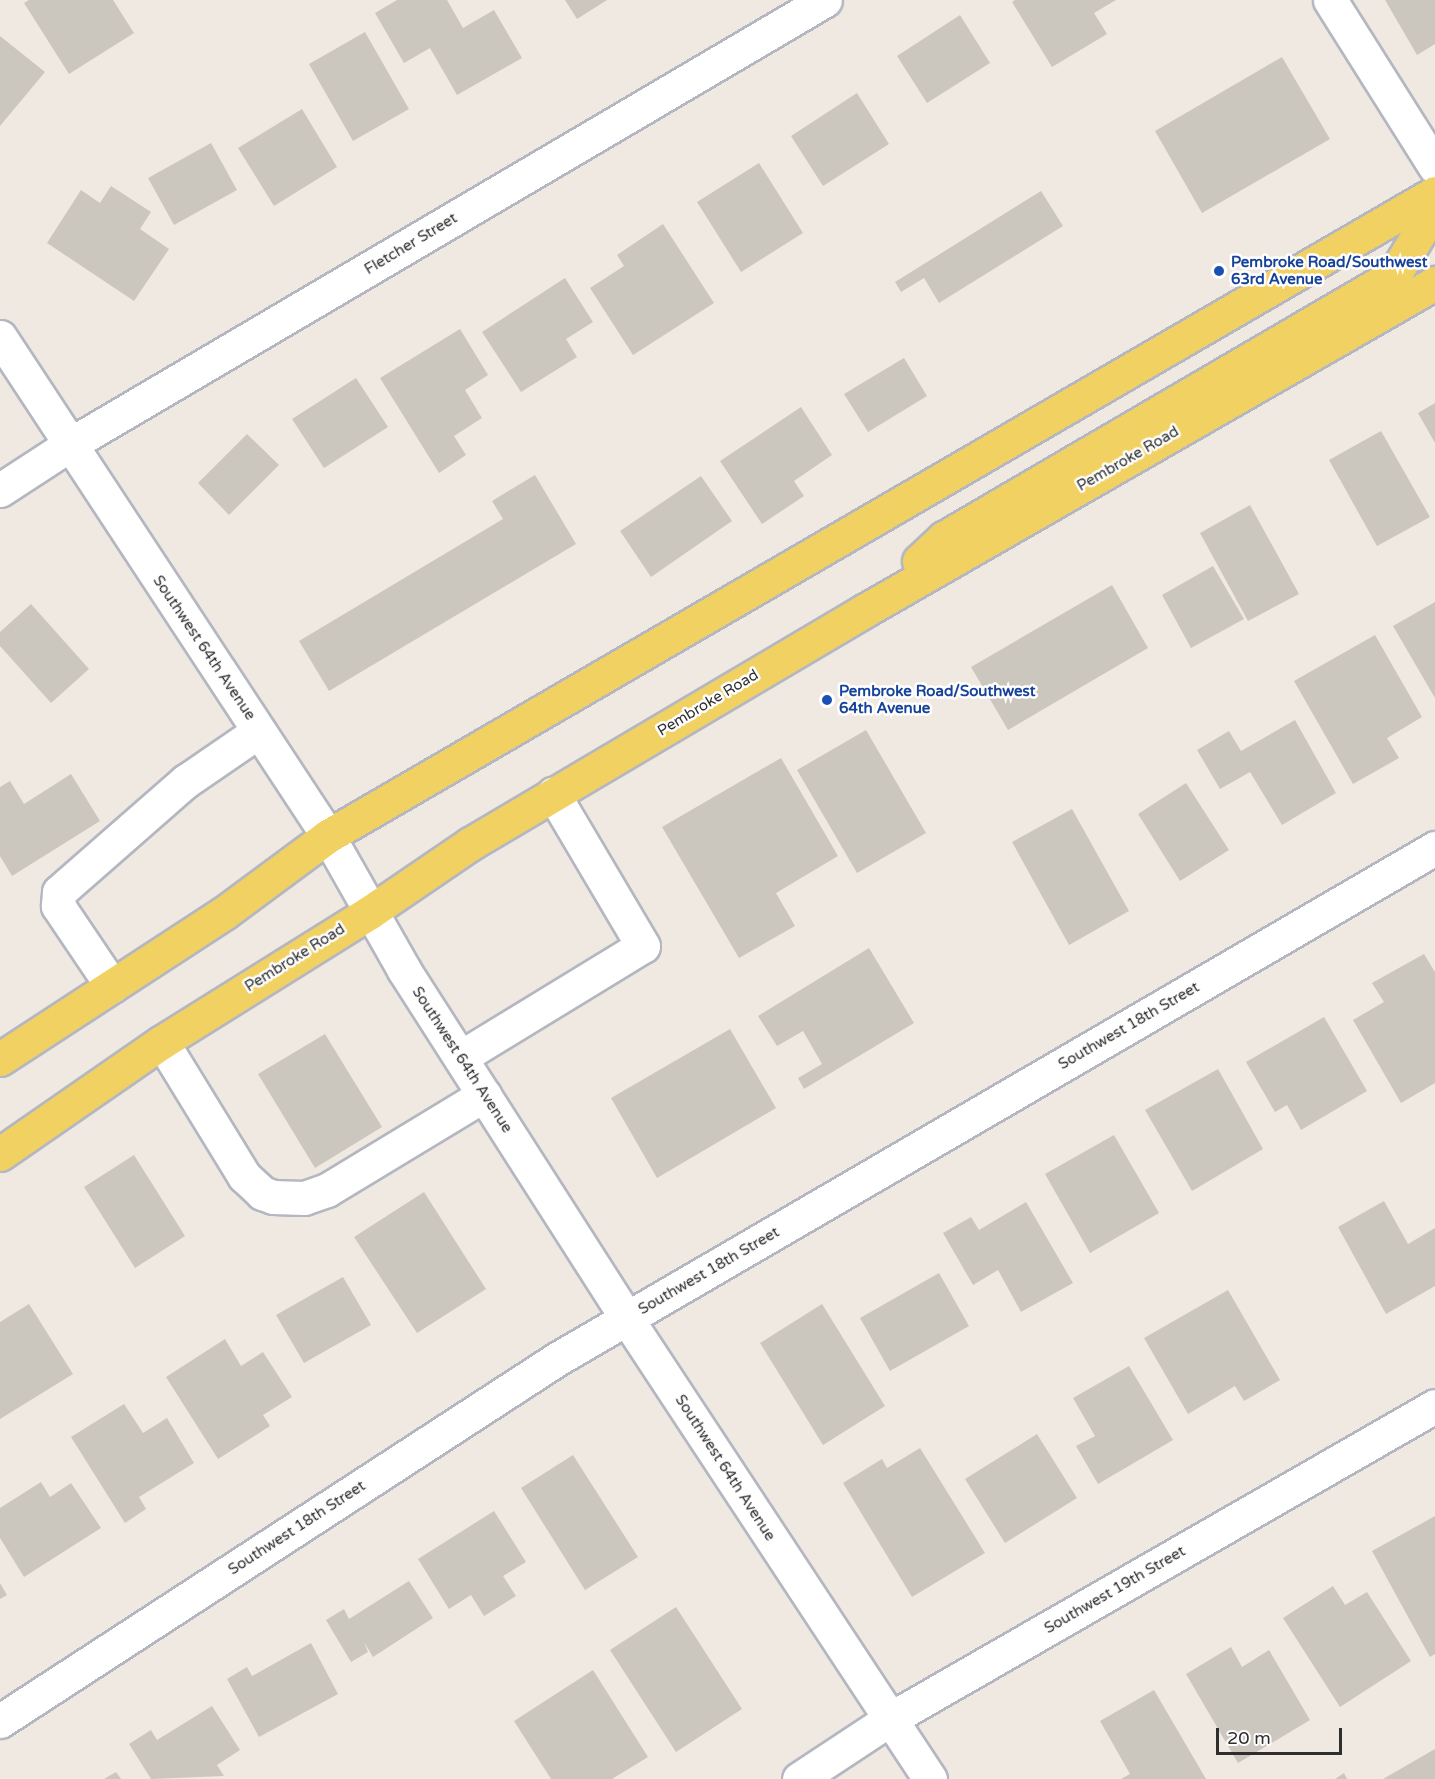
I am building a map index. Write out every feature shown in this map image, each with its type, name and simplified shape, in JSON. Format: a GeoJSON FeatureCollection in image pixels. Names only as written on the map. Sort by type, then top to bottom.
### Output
{"type":"FeatureCollection","features":[{"type":"Feature","properties":{"kind":"main road"},"geometry":{"type":"LineString","coordinates":[[0,1059],[224,913],[328,836],[1435,193]]}},
{"type":"Feature","properties":{"kind":"main road"},"geometry":{"type":"LineString","coordinates":[[864,611],[944,538],[1394,275],[1435,207]]}},
{"type":"Feature","properties":{"kind":"main road","name":"Pembroke Road"},"geometry":{"type":"LineString","coordinates":[[0,1154],[162,1042],[370,912],[470,844],[864,611],[1435,283]]}},
{"type":"Feature","properties":{"kind":"street","name":"Fletcher Street"},"geometry":{"type":"LineString","coordinates":[[0,490],[69,446],[825,0]]}},
{"type":"Feature","properties":{"kind":"street"},"geometry":{"type":"LineString","coordinates":[[1330,0],[1435,167]]}},
{"type":"Feature","properties":{"kind":"street","name":"Southwest 64th Avenue"},"geometry":{"type":"LineString","coordinates":[[0,337],[69,446],[328,836],[370,912],[627,1319],[930,1779]]}},
{"type":"Feature","properties":{"kind":"street"},"geometry":{"type":"LineString","coordinates":[[112,986],[58,906],[59,892],[186,781],[259,731]]}},
{"type":"Feature","properties":{"kind":"street"},"geometry":{"type":"LineString","coordinates":[[461,1058],[643,946],[554,794]]}},
{"type":"Feature","properties":{"kind":"street","name":"Southwest 18th Street"},"geometry":{"type":"LineString","coordinates":[[0,1721],[557,1359],[1435,848]]}},
{"type":"Feature","properties":{"kind":"street"},"geometry":{"type":"LineString","coordinates":[[162,1042],[244,1176],[261,1193],[273,1197],[304,1198],[327,1190],[484,1095]]}},
{"type":"Feature","properties":{"kind":"street","name":"Southwest 19th Street"},"geometry":{"type":"LineString","coordinates":[[799,1779],[890,1719],[1435,1406]]}},
{"type":"Feature","properties":{"kind":"building"},"geometry":{"type":"Polygon","coordinates":[[[29,0],[113,0],[134,33],[69,74],[24,3],[29,0]]]}},
{"type":"Feature","properties":{"kind":"building"},"geometry":{"type":"Polygon","coordinates":[[[397,0],[447,0],[463,28],[494,10],[522,58],[457,95],[430,48],[404,63],[375,13],[397,0]]]}},
{"type":"Feature","properties":{"kind":"building"},"geometry":{"type":"Polygon","coordinates":[[[565,0],[607,0],[577,19],[565,0]]]}},
{"type":"Feature","properties":{"kind":"building"},"geometry":{"type":"Polygon","coordinates":[[[1015,0],[1116,0],[1094,13],[1107,34],[1052,67],[1012,2],[1015,0]]]}},
{"type":"Feature","properties":{"kind":"building"},"geometry":{"type":"Polygon","coordinates":[[[1385,0],[1435,0],[1435,44],[1417,55],[1385,0]]]}},
{"type":"Feature","properties":{"kind":"building"},"geometry":{"type":"Polygon","coordinates":[[[960,15],[990,63],[927,103],[897,56],[960,15]]]}},
{"type":"Feature","properties":{"kind":"building"},"geometry":{"type":"Polygon","coordinates":[[[365,32],[409,109],[353,141],[309,64],[365,32]]]}},
{"type":"Feature","properties":{"kind":"building"},"geometry":{"type":"Polygon","coordinates":[[[0,36],[45,72],[0,126],[0,36]]]}},
{"type":"Feature","properties":{"kind":"building"},"geometry":{"type":"Polygon","coordinates":[[[1282,57],[1330,139],[1202,213],[1155,131],[1282,57]]]}},
{"type":"Feature","properties":{"kind":"building"},"geometry":{"type":"Polygon","coordinates":[[[857,93],[889,144],[823,186],[791,136],[857,93]]]}},
{"type":"Feature","properties":{"kind":"building"},"geometry":{"type":"Polygon","coordinates":[[[302,109],[337,167],[274,206],[238,148],[302,109]]]}},
{"type":"Feature","properties":{"kind":"building"},"geometry":{"type":"Polygon","coordinates":[[[211,143],[237,190],[174,225],[148,178],[211,143]]]}},
{"type":"Feature","properties":{"kind":"building"},"geometry":{"type":"Polygon","coordinates":[[[759,163],[803,233],[741,272],[697,202],[759,163]]]}},
{"type":"Feature","properties":{"kind":"building"},"geometry":{"type":"Polygon","coordinates":[[[111,186],[151,212],[140,229],[169,249],[134,301],[47,243],[81,190],[100,203],[111,186]]]}},
{"type":"Feature","properties":{"kind":"building"},"geometry":{"type":"Polygon","coordinates":[[[1041,191],[1063,226],[939,303],[924,278],[901,292],[895,282],[1041,191]]]}},
{"type":"Feature","properties":{"kind":"building"},"geometry":{"type":"Polygon","coordinates":[[[663,224],[714,303],[633,355],[590,288],[624,266],[617,255],[663,224]]]}},
{"type":"Feature","properties":{"kind":"building"},"geometry":{"type":"Polygon","coordinates":[[[565,278],[593,322],[566,339],[577,357],[521,392],[482,332],[565,278]]]}},
{"type":"Feature","properties":{"kind":"building"},"geometry":{"type":"Polygon","coordinates":[[[460,329],[488,375],[465,390],[482,418],[454,436],[466,455],[439,473],[380,378],[460,329]]]}},
{"type":"Feature","properties":{"kind":"building"},"geometry":{"type":"Polygon","coordinates":[[[904,358],[927,396],[868,432],[844,394],[904,358]]]}},
{"type":"Feature","properties":{"kind":"building"},"geometry":{"type":"Polygon","coordinates":[[[356,378],[388,427],[324,468],[292,419],[356,378]]]}},
{"type":"Feature","properties":{"kind":"building"},"geometry":{"type":"Polygon","coordinates":[[[1435,403],[1435,443],[1418,413],[1435,403]]]}},
{"type":"Feature","properties":{"kind":"building"},"geometry":{"type":"Polygon","coordinates":[[[801,407],[832,455],[794,481],[804,496],[762,524],[720,461],[801,407]]]}},
{"type":"Feature","properties":{"kind":"building"},"geometry":{"type":"Polygon","coordinates":[[[1381,431],[1430,517],[1377,546],[1329,460],[1381,431]]]}},
{"type":"Feature","properties":{"kind":"building"},"geometry":{"type":"Polygon","coordinates":[[[247,434],[279,465],[229,515],[198,483],[247,434]]]}},
{"type":"Feature","properties":{"kind":"building"},"geometry":{"type":"Polygon","coordinates":[[[535,475],[576,544],[329,691],[299,641],[503,519],[492,501],[535,475]]]}},
{"type":"Feature","properties":{"kind":"building"},"geometry":{"type":"Polygon","coordinates":[[[701,476],[732,521],[651,577],[620,531],[701,476]]]}},
{"type":"Feature","properties":{"kind":"building"},"geometry":{"type":"Polygon","coordinates":[[[1250,505],[1299,594],[1248,621],[1200,533],[1250,505]]]}},
{"type":"Feature","properties":{"kind":"building"},"geometry":{"type":"Polygon","coordinates":[[[1213,566],[1244,619],[1191,648],[1162,595],[1213,566]]]}},
{"type":"Feature","properties":{"kind":"building"},"geometry":{"type":"Polygon","coordinates":[[[1112,585],[1148,648],[1008,730],[971,667],[1112,585]]]}},
{"type":"Feature","properties":{"kind":"building"},"geometry":{"type":"Polygon","coordinates":[[[1435,602],[1435,698],[1393,626],[1435,602]]]}},
{"type":"Feature","properties":{"kind":"building"},"geometry":{"type":"Polygon","coordinates":[[[31,604],[89,669],[51,703],[0,646],[0,632],[31,604]]]}},
{"type":"Feature","properties":{"kind":"building"},"geometry":{"type":"Polygon","coordinates":[[[1375,635],[1422,717],[1387,738],[1399,758],[1353,784],[1294,681],[1375,635]]]}},
{"type":"Feature","properties":{"kind":"building"},"geometry":{"type":"Polygon","coordinates":[[[1295,720],[1336,793],[1282,825],[1250,772],[1220,789],[1197,750],[1229,731],[1241,751],[1295,720]]]}},
{"type":"Feature","properties":{"kind":"building"},"geometry":{"type":"Polygon","coordinates":[[[866,730],[926,833],[857,873],[797,770],[866,730]]]}},
{"type":"Feature","properties":{"kind":"building"},"geometry":{"type":"Polygon","coordinates":[[[781,758],[838,856],[776,893],[795,926],[739,958],[662,827],[781,758]]]}},
{"type":"Feature","properties":{"kind":"building"},"geometry":{"type":"Polygon","coordinates":[[[71,774],[100,821],[12,876],[0,856],[0,787],[10,781],[24,804],[71,774]]]}},
{"type":"Feature","properties":{"kind":"building"},"geometry":{"type":"Polygon","coordinates":[[[1186,783],[1229,850],[1180,881],[1138,814],[1186,783]]]}},
{"type":"Feature","properties":{"kind":"building"},"geometry":{"type":"Polygon","coordinates":[[[1072,809],[1129,911],[1069,945],[1012,842],[1072,809]]]}},
{"type":"Feature","properties":{"kind":"building"},"geometry":{"type":"Polygon","coordinates":[[[869,948],[914,1023],[804,1089],[798,1078],[822,1064],[803,1031],[777,1046],[758,1016],[869,948]]]}},
{"type":"Feature","properties":{"kind":"building"},"geometry":{"type":"Polygon","coordinates":[[[1424,954],[1435,972],[1435,1083],[1401,1103],[1353,1020],[1384,1002],[1372,983],[1424,954]]]}},
{"type":"Feature","properties":{"kind":"building"},"geometry":{"type":"Polygon","coordinates":[[[1324,1017],[1367,1091],[1301,1130],[1287,1105],[1275,1112],[1246,1062],[1324,1017]]]}},
{"type":"Feature","properties":{"kind":"building"},"geometry":{"type":"Polygon","coordinates":[[[730,1029],[776,1108],[657,1178],[611,1098],[730,1029]]]}},
{"type":"Feature","properties":{"kind":"building"},"geometry":{"type":"Polygon","coordinates":[[[325,1034],[382,1127],[315,1168],[258,1074],[325,1034]]]}},
{"type":"Feature","properties":{"kind":"building"},"geometry":{"type":"Polygon","coordinates":[[[1218,1069],[1263,1149],[1192,1191],[1145,1110],[1218,1069]]]}},
{"type":"Feature","properties":{"kind":"building"},"geometry":{"type":"Polygon","coordinates":[[[1114,1135],[1159,1213],[1090,1253],[1045,1174],[1114,1135]]]}},
{"type":"Feature","properties":{"kind":"building"},"geometry":{"type":"Polygon","coordinates":[[[134,1155],[185,1236],[135,1268],[84,1187],[134,1155]]]}},
{"type":"Feature","properties":{"kind":"building"},"geometry":{"type":"Polygon","coordinates":[[[424,1192],[486,1289],[417,1333],[354,1237],[424,1192]]]}},
{"type":"Feature","properties":{"kind":"building"},"geometry":{"type":"Polygon","coordinates":[[[1384,1201],[1408,1244],[1435,1228],[1435,1286],[1386,1314],[1338,1227],[1384,1201]]]}},
{"type":"Feature","properties":{"kind":"building"},"geometry":{"type":"Polygon","coordinates":[[[1026,1202],[1073,1283],[1021,1312],[998,1270],[973,1285],[943,1233],[971,1217],[979,1230],[1026,1202]]]}},
{"type":"Feature","properties":{"kind":"building"},"geometry":{"type":"Polygon","coordinates":[[[939,1273],[969,1326],[890,1371],[860,1318],[939,1273]]]}},
{"type":"Feature","properties":{"kind":"building"},"geometry":{"type":"Polygon","coordinates":[[[343,1277],[371,1325],[304,1363],[276,1315],[343,1277]]]}},
{"type":"Feature","properties":{"kind":"building"},"geometry":{"type":"Polygon","coordinates":[[[1228,1290],[1280,1380],[1244,1401],[1235,1386],[1188,1414],[1144,1338],[1228,1290]]]}},
{"type":"Feature","properties":{"kind":"building"},"geometry":{"type":"Polygon","coordinates":[[[29,1304],[73,1374],[0,1419],[0,1322],[29,1304]]]}},
{"type":"Feature","properties":{"kind":"building"},"geometry":{"type":"Polygon","coordinates":[[[822,1304],[885,1406],[823,1445],[760,1343],[822,1304]]]}},
{"type":"Feature","properties":{"kind":"building"},"geometry":{"type":"Polygon","coordinates":[[[225,1339],[241,1366],[263,1352],[292,1397],[263,1415],[270,1426],[218,1459],[166,1377],[225,1339]]]}},
{"type":"Feature","properties":{"kind":"building"},"geometry":{"type":"Polygon","coordinates":[[[1129,1366],[1173,1440],[1098,1484],[1076,1446],[1095,1436],[1073,1398],[1129,1366]]]}},
{"type":"Feature","properties":{"kind":"building"},"geometry":{"type":"Polygon","coordinates":[[[124,1404],[143,1433],[167,1418],[194,1463],[139,1497],[146,1509],[125,1523],[71,1437],[124,1404]]]}},
{"type":"Feature","properties":{"kind":"building"},"geometry":{"type":"Polygon","coordinates":[[[1037,1434],[1077,1498],[1005,1543],[965,1479],[1037,1434]]]}},
{"type":"Feature","properties":{"kind":"building"},"geometry":{"type":"Polygon","coordinates":[[[920,1448],[985,1553],[912,1597],[843,1483],[882,1459],[887,1468],[920,1448]]]}},
{"type":"Feature","properties":{"kind":"building"},"geometry":{"type":"Polygon","coordinates":[[[573,1455],[638,1557],[585,1590],[521,1488],[573,1455]]]}},
{"type":"Feature","properties":{"kind":"building"},"geometry":{"type":"Polygon","coordinates":[[[41,1482],[50,1497],[71,1483],[101,1528],[24,1577],[0,1538],[0,1508],[41,1482]]]}},
{"type":"Feature","properties":{"kind":"building"},"geometry":{"type":"Polygon","coordinates":[[[494,1511],[526,1562],[503,1576],[516,1596],[484,1616],[471,1595],[449,1609],[418,1559],[494,1511]]]}},
{"type":"Feature","properties":{"kind":"building"},"geometry":{"type":"Polygon","coordinates":[[[1435,1516],[1435,1654],[1430,1657],[1372,1551],[1435,1516]]]}},
{"type":"Feature","properties":{"kind":"building"},"geometry":{"type":"Polygon","coordinates":[[[409,1581],[433,1618],[373,1657],[364,1642],[368,1652],[351,1662],[326,1620],[344,1609],[349,1619],[409,1581]]]}},
{"type":"Feature","properties":{"kind":"building"},"geometry":{"type":"Polygon","coordinates":[[[0,1583],[7,1595],[0,1599],[0,1583]]]}},
{"type":"Feature","properties":{"kind":"building"},"geometry":{"type":"Polygon","coordinates":[[[1333,1586],[1345,1605],[1367,1592],[1411,1661],[1340,1707],[1283,1618],[1333,1586]]]}},
{"type":"Feature","properties":{"kind":"building"},"geometry":{"type":"Polygon","coordinates":[[[676,1607],[742,1709],[676,1752],[610,1650],[676,1607]]]}},
{"type":"Feature","properties":{"kind":"building"},"geometry":{"type":"Polygon","coordinates":[[[311,1643],[338,1694],[259,1737],[227,1679],[247,1667],[252,1676],[311,1643]]]}},
{"type":"Feature","properties":{"kind":"building"},"geometry":{"type":"Polygon","coordinates":[[[1231,1647],[1242,1667],[1269,1650],[1310,1720],[1238,1763],[1186,1674],[1231,1647]]]}},
{"type":"Feature","properties":{"kind":"building"},"geometry":{"type":"Polygon","coordinates":[[[593,1670],[648,1757],[612,1779],[551,1779],[514,1721],[593,1670]]]}},
{"type":"Feature","properties":{"kind":"building"},"geometry":{"type":"Polygon","coordinates":[[[1154,1690],[1206,1779],[1121,1779],[1130,1774],[1100,1721],[1154,1690]]]}},
{"type":"Feature","properties":{"kind":"building"},"geometry":{"type":"Polygon","coordinates":[[[212,1706],[240,1750],[217,1765],[224,1776],[151,1779],[129,1744],[151,1730],[157,1740],[212,1706]]]}},
{"type":"Feature","properties":{"kind":"building"},"geometry":{"type":"Polygon","coordinates":[[[1435,1749],[1435,1779],[1383,1779],[1435,1749]]]}},
{"type":"Feature","properties":{"kind":"building"},"geometry":{"type":"Polygon","coordinates":[[[116,1772],[121,1779],[104,1779],[116,1772]]]}},
{"type":"Feature","properties":{"kind":"building"},"geometry":{"type":"Polygon","coordinates":[[[1344,1773],[1347,1779],[1335,1779],[1344,1773]]]}},
{"type":"Feature","properties":{"kind":"place","name":"Pembroke Road/Southwest 63rd Avenue"},"geometry":{"type":"Point","coordinates":[1219,271]}},
{"type":"Feature","properties":{"kind":"place","name":"Pembroke Road/Southwest 64th Avenue"},"geometry":{"type":"Point","coordinates":[827,700]}}]}
